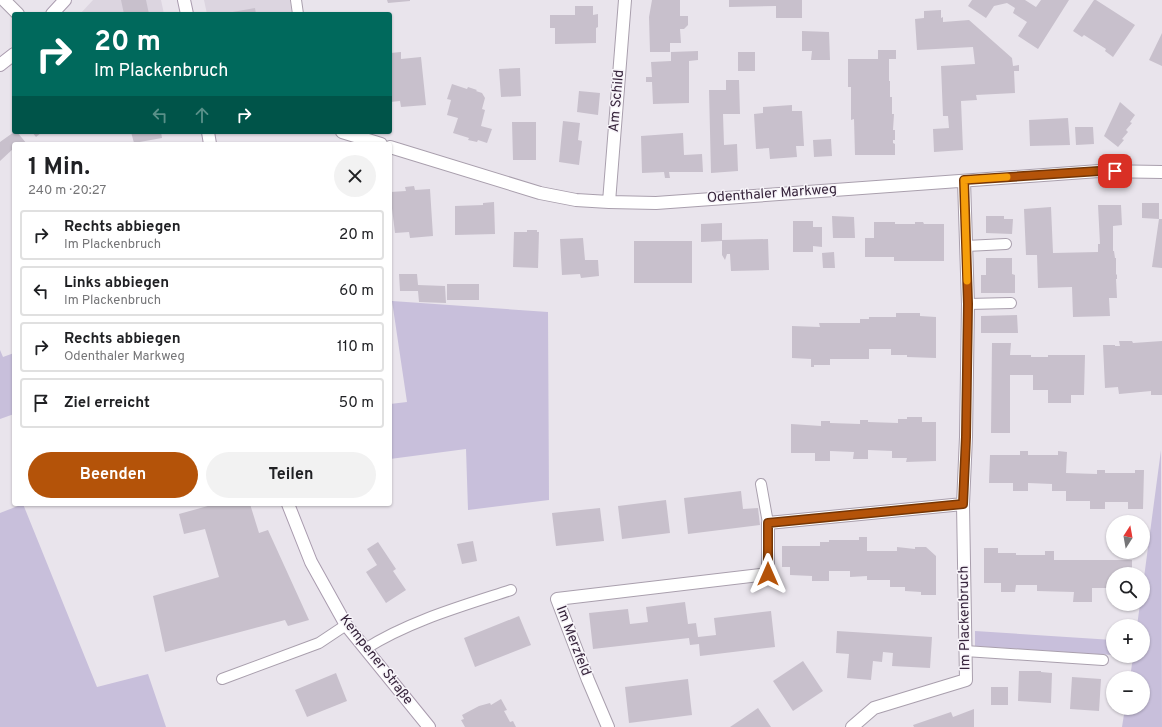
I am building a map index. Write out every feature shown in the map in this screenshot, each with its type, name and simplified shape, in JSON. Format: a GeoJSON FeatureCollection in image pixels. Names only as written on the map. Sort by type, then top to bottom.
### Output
{"type":"FeatureCollection","features":[{"type":"Feature","properties":{"kind":"street"},"geometry":{"type":"LineString","coordinates":[[4,0],[16,12]]}},
{"type":"Feature","properties":{"kind":"street"},"geometry":{"type":"LineString","coordinates":[[54,12],[65,0]]}},
{"type":"Feature","properties":{"kind":"street"},"geometry":{"type":"LineString","coordinates":[[184,0],[187,12]]}},
{"type":"Feature","properties":{"kind":"street","name":"Am Schild"},"geometry":{"type":"LineString","coordinates":[[609,202],[625,0]]}},
{"type":"Feature","properties":{"kind":"street"},"geometry":{"type":"LineString","coordinates":[[0,65],[12,56]]}},
{"type":"Feature","properties":{"kind":"street"},"geometry":{"type":"LineString","coordinates":[[348,134],[374,142]]}},
{"type":"Feature","properties":{"kind":"street","name":"Odenthaler Markweg"},"geometry":{"type":"LineString","coordinates":[[392,148],[540,193],[576,200],[609,202],[656,203],[1099,171],[1162,172]]}},
{"type":"Feature","properties":{"kind":"street","name":"Im Plackenbruch"},"geometry":{"type":"LineString","coordinates":[[852,727],[874,708],[966,680],[963,504],[966,437],[968,304],[964,180]]}},
{"type":"Feature","properties":{"kind":"street"},"geometry":{"type":"LineString","coordinates":[[768,523],[963,504]]}},
{"type":"Feature","properties":{"kind":"street","name":"Kempener Straße"},"geometry":{"type":"LineString","coordinates":[[289,506],[312,562],[346,625],[429,727]]}},
{"type":"Feature","properties":{"kind":"street","name":"Im Merzfeld"},"geometry":{"type":"LineString","coordinates":[[608,727],[556,599],[768,574],[768,523]]}},
{"type":"Feature","properties":{"kind":"lane"},"geometry":{"type":"LineString","coordinates":[[296,0],[298,12]]}},
{"type":"Feature","properties":{"kind":"lane"},"geometry":{"type":"LineString","coordinates":[[966,246],[1006,244]]}},
{"type":"Feature","properties":{"kind":"lane"},"geometry":{"type":"LineString","coordinates":[[968,304],[1011,303]]}},
{"type":"Feature","properties":{"kind":"lane"},"geometry":{"type":"LineString","coordinates":[[761,484],[768,523]]}},
{"type":"Feature","properties":{"kind":"lane"},"geometry":{"type":"LineString","coordinates":[[365,649],[437,614],[511,590]]}},
{"type":"Feature","properties":{"kind":"lane"},"geometry":{"type":"LineString","coordinates":[[222,679],[319,643],[346,625]]}},
{"type":"Feature","properties":{"kind":"lane"},"geometry":{"type":"LineString","coordinates":[[966,651],[1103,660]]}},
{"type":"Feature","properties":{"kind":"shaded area"},"geometry":{"type":"Polygon","coordinates":[[[93,0],[161,0],[164,12],[82,12],[93,0]]]}},
{"type":"Feature","properties":{"kind":"shaded area"},"geometry":{"type":"Polygon","coordinates":[[[204,0],[290,0],[292,12],[207,12],[204,0]]]}},
{"type":"Feature","properties":{"kind":"shaded area"},"geometry":{"type":"Polygon","coordinates":[[[392,301],[548,312],[549,500],[468,510],[466,449],[392,459],[392,404],[407,402],[392,301]]]}},
{"type":"Feature","properties":{"kind":"shaded area"},"geometry":{"type":"Polygon","coordinates":[[[0,350],[3,357],[12,354],[12,415],[0,419],[0,350]]]}},
{"type":"Feature","properties":{"kind":"shaded area"},"geometry":{"type":"Polygon","coordinates":[[[1161,450],[1162,727],[1122,727],[1124,715],[1150,715],[1150,671],[1131,671],[1132,663],[1150,663],[1150,619],[1138,619],[1139,611],[1150,611],[1150,567],[1145,567],[1146,559],[1150,559],[1150,532],[1161,450]]]}},
{"type":"Feature","properties":{"kind":"shaded area"},"geometry":{"type":"Polygon","coordinates":[[[18,506],[24,506],[97,687],[148,674],[166,727],[0,727],[0,513],[18,506]]]}},
{"type":"Feature","properties":{"kind":"shaded area"},"geometry":{"type":"Polygon","coordinates":[[[975,631],[1106,640],[1106,655],[975,646],[975,631]]]}},
{"type":"Feature","properties":{"kind":"building"},"geometry":{"type":"Polygon","coordinates":[[[121,0],[146,0],[149,12],[124,12],[121,0]]]}},
{"type":"Feature","properties":{"kind":"building"},"geometry":{"type":"Polygon","coordinates":[[[387,0],[410,0],[410,1],[388,3],[387,0]]]}},
{"type":"Feature","properties":{"kind":"building"},"geometry":{"type":"Polygon","coordinates":[[[652,0],[680,0],[680,16],[688,16],[688,25],[684,29],[680,29],[681,43],[670,43],[670,52],[650,52],[649,17],[652,0]]]}},
{"type":"Feature","properties":{"kind":"building"},"geometry":{"type":"Polygon","coordinates":[[[729,0],[802,0],[802,18],[776,18],[776,6],[729,7],[729,0]]]}},
{"type":"Feature","properties":{"kind":"building"},"geometry":{"type":"Polygon","coordinates":[[[972,0],[1025,0],[1036,7],[1041,0],[1069,0],[1038,49],[1018,36],[1027,22],[1013,13],[1015,8],[1007,3],[994,6],[986,18],[968,6],[972,0]]]}},
{"type":"Feature","properties":{"kind":"building"},"geometry":{"type":"Polygon","coordinates":[[[1094,0],[1135,25],[1113,57],[1105,51],[1106,49],[1084,35],[1082,37],[1073,31],[1094,0]]]}},
{"type":"Feature","properties":{"kind":"building"},"geometry":{"type":"Polygon","coordinates":[[[575,6],[593,6],[593,15],[598,14],[596,43],[555,44],[555,28],[550,28],[550,15],[575,15],[575,6]]]}},
{"type":"Feature","properties":{"kind":"building"},"geometry":{"type":"Polygon","coordinates":[[[255,8],[256,12],[233,12],[255,8]]]}},
{"type":"Feature","properties":{"kind":"building"},"geometry":{"type":"Polygon","coordinates":[[[941,10],[941,18],[943,17],[943,22],[969,20],[1012,58],[1013,66],[1019,65],[1019,71],[1014,71],[1015,93],[976,95],[977,100],[961,101],[963,150],[934,152],[933,129],[949,128],[948,116],[943,116],[941,66],[975,64],[973,47],[917,50],[915,19],[924,18],[924,11],[941,10]]]}},
{"type":"Feature","properties":{"kind":"building"},"geometry":{"type":"Polygon","coordinates":[[[802,31],[829,32],[830,60],[811,60],[812,51],[802,51],[802,31]]]}},
{"type":"Feature","properties":{"kind":"building"},"geometry":{"type":"Polygon","coordinates":[[[1162,33],[1162,66],[1149,60],[1162,33]]]}},
{"type":"Feature","properties":{"kind":"building"},"geometry":{"type":"Polygon","coordinates":[[[878,50],[896,50],[896,59],[889,59],[890,97],[892,97],[892,114],[894,114],[893,130],[895,130],[895,140],[893,140],[893,143],[895,144],[895,155],[855,155],[854,119],[851,120],[851,87],[848,87],[848,59],[878,59],[878,50]]]}},
{"type":"Feature","properties":{"kind":"building"},"geometry":{"type":"Polygon","coordinates":[[[698,51],[698,60],[689,61],[689,103],[653,104],[652,82],[646,82],[646,77],[652,77],[651,62],[671,61],[671,52],[698,51]]]}},
{"type":"Feature","properties":{"kind":"building"},"geometry":{"type":"Polygon","coordinates":[[[401,52],[401,59],[421,57],[426,105],[401,107],[400,101],[392,102],[392,53],[401,52]]]}},
{"type":"Feature","properties":{"kind":"building"},"geometry":{"type":"Polygon","coordinates":[[[738,52],[755,52],[755,71],[738,71],[738,52]]]}},
{"type":"Feature","properties":{"kind":"building"},"geometry":{"type":"Polygon","coordinates":[[[520,68],[521,96],[501,97],[499,69],[520,68]]]}},
{"type":"Feature","properties":{"kind":"building"},"geometry":{"type":"Polygon","coordinates":[[[726,80],[739,80],[740,114],[723,114],[724,145],[737,144],[738,171],[711,173],[709,90],[726,90],[726,80]]]}},
{"type":"Feature","properties":{"kind":"building"},"geometry":{"type":"Polygon","coordinates":[[[452,84],[467,89],[468,87],[477,90],[476,91],[482,93],[485,98],[482,109],[485,110],[481,126],[492,129],[487,143],[478,140],[477,142],[468,140],[469,138],[453,133],[458,118],[447,115],[451,100],[447,99],[452,84]]]}},
{"type":"Feature","properties":{"kind":"building"},"geometry":{"type":"Polygon","coordinates":[[[579,91],[600,93],[598,115],[577,112],[579,91]]]}},
{"type":"Feature","properties":{"kind":"building"},"geometry":{"type":"Polygon","coordinates":[[[1120,102],[1135,115],[1130,122],[1132,123],[1126,130],[1128,132],[1122,139],[1124,140],[1118,147],[1104,136],[1120,102]]]}},
{"type":"Feature","properties":{"kind":"building"},"geometry":{"type":"Polygon","coordinates":[[[792,105],[792,111],[802,111],[804,146],[796,146],[797,157],[770,159],[769,148],[756,149],[754,114],[763,113],[763,107],[792,105]]]}},
{"type":"Feature","properties":{"kind":"building"},"geometry":{"type":"Polygon","coordinates":[[[1068,118],[1070,145],[1030,146],[1029,120],[1068,118]]]}},
{"type":"Feature","properties":{"kind":"building"},"geometry":{"type":"Polygon","coordinates":[[[563,121],[580,123],[578,140],[582,141],[579,165],[559,162],[563,121]]]}},
{"type":"Feature","properties":{"kind":"building"},"geometry":{"type":"Polygon","coordinates":[[[512,122],[536,122],[536,160],[513,160],[512,122]]]}},
{"type":"Feature","properties":{"kind":"building"},"geometry":{"type":"Polygon","coordinates":[[[1075,127],[1093,127],[1094,144],[1076,145],[1075,127]]]}},
{"type":"Feature","properties":{"kind":"building"},"geometry":{"type":"Polygon","coordinates":[[[12,133],[19,134],[25,142],[12,142],[12,150],[0,161],[0,142],[12,133]]]}},
{"type":"Feature","properties":{"kind":"building"},"geometry":{"type":"Polygon","coordinates":[[[683,133],[684,155],[702,154],[703,172],[669,172],[670,178],[665,178],[664,172],[642,173],[641,136],[683,133]]]}},
{"type":"Feature","properties":{"kind":"building"},"geometry":{"type":"Polygon","coordinates":[[[132,134],[161,134],[162,138],[134,142],[132,134]]]}},
{"type":"Feature","properties":{"kind":"building"},"geometry":{"type":"Polygon","coordinates":[[[831,139],[832,156],[814,157],[813,140],[831,139]]]}},
{"type":"Feature","properties":{"kind":"building"},"geometry":{"type":"Polygon","coordinates":[[[414,186],[415,190],[430,189],[433,236],[410,238],[409,232],[395,233],[392,208],[392,192],[406,191],[405,187],[414,186]]]}},
{"type":"Feature","properties":{"kind":"building"},"geometry":{"type":"Polygon","coordinates":[[[494,202],[495,234],[455,235],[455,206],[483,205],[483,203],[494,202]]]}},
{"type":"Feature","properties":{"kind":"building"},"geometry":{"type":"Polygon","coordinates":[[[1142,203],[1159,203],[1159,219],[1142,218],[1142,203]]]}},
{"type":"Feature","properties":{"kind":"building"},"geometry":{"type":"Polygon","coordinates":[[[1098,205],[1121,205],[1122,225],[1113,226],[1113,251],[1116,258],[1117,298],[1109,298],[1110,316],[1073,317],[1072,287],[1038,288],[1037,255],[1026,255],[1024,209],[1051,207],[1053,253],[1098,252],[1098,244],[1100,244],[1098,205]]]}},
{"type":"Feature","properties":{"kind":"building"},"geometry":{"type":"Polygon","coordinates":[[[832,216],[854,217],[855,238],[833,238],[832,216]]]}},
{"type":"Feature","properties":{"kind":"building"},"geometry":{"type":"Polygon","coordinates":[[[986,216],[1004,216],[1004,219],[1013,219],[1012,234],[986,233],[986,216]]]}},
{"type":"Feature","properties":{"kind":"building"},"geometry":{"type":"Polygon","coordinates":[[[1159,219],[1162,219],[1162,268],[1152,267],[1159,219]]]}},
{"type":"Feature","properties":{"kind":"building"},"geometry":{"type":"Polygon","coordinates":[[[793,221],[813,221],[813,227],[822,227],[822,247],[813,246],[813,252],[793,252],[793,221]]]}},
{"type":"Feature","properties":{"kind":"building"},"geometry":{"type":"Polygon","coordinates":[[[874,222],[915,224],[915,222],[923,222],[924,224],[944,224],[944,261],[894,261],[894,257],[865,257],[865,238],[874,238],[874,222]]]}},
{"type":"Feature","properties":{"kind":"building"},"geometry":{"type":"Polygon","coordinates":[[[722,223],[722,240],[768,239],[769,270],[731,271],[730,254],[727,254],[725,260],[722,255],[722,241],[701,242],[701,224],[722,223]]]}},
{"type":"Feature","properties":{"kind":"building"},"geometry":{"type":"Polygon","coordinates":[[[527,230],[537,230],[537,232],[539,232],[538,268],[513,267],[514,232],[527,232],[527,230]]]}},
{"type":"Feature","properties":{"kind":"building"},"geometry":{"type":"Polygon","coordinates":[[[583,238],[585,260],[598,260],[599,276],[581,278],[580,274],[562,275],[560,239],[583,238]]]}},
{"type":"Feature","properties":{"kind":"building"},"geometry":{"type":"Polygon","coordinates":[[[634,241],[692,241],[692,283],[634,283],[634,241]]]}},
{"type":"Feature","properties":{"kind":"building"},"geometry":{"type":"Polygon","coordinates":[[[834,252],[835,268],[823,268],[822,253],[834,252]]]}},
{"type":"Feature","properties":{"kind":"building"},"geometry":{"type":"Polygon","coordinates":[[[986,258],[1012,258],[1012,274],[1015,275],[1015,293],[981,293],[981,275],[986,275],[986,258]]]}},
{"type":"Feature","properties":{"kind":"building"},"geometry":{"type":"Polygon","coordinates":[[[399,274],[417,274],[418,285],[445,286],[446,303],[419,302],[418,291],[400,291],[399,274]]]}},
{"type":"Feature","properties":{"kind":"building"},"geometry":{"type":"Polygon","coordinates":[[[447,284],[479,284],[479,300],[447,300],[447,284]]]}},
{"type":"Feature","properties":{"kind":"building"},"geometry":{"type":"Polygon","coordinates":[[[896,313],[920,313],[920,316],[936,317],[936,358],[891,355],[891,349],[869,349],[869,359],[830,359],[830,365],[814,365],[814,367],[811,367],[811,359],[792,358],[792,326],[820,327],[819,323],[860,323],[860,319],[869,319],[869,317],[896,317],[896,313]]]}},
{"type":"Feature","properties":{"kind":"building"},"geometry":{"type":"Polygon","coordinates":[[[1017,315],[1018,333],[981,333],[981,316],[1017,315]]]}},
{"type":"Feature","properties":{"kind":"building"},"geometry":{"type":"Polygon","coordinates":[[[1119,341],[1132,341],[1133,343],[1162,341],[1162,395],[1151,395],[1151,391],[1119,394],[1118,387],[1105,388],[1103,345],[1120,346],[1119,341]]]}},
{"type":"Feature","properties":{"kind":"building"},"geometry":{"type":"Polygon","coordinates":[[[992,343],[1011,343],[1010,355],[1048,357],[1048,355],[1085,355],[1084,395],[1071,395],[1071,403],[1048,403],[1048,390],[1033,390],[1033,375],[1010,375],[1010,433],[991,433],[992,343]]]}},
{"type":"Feature","properties":{"kind":"building"},"geometry":{"type":"Polygon","coordinates":[[[907,417],[922,417],[922,422],[936,422],[936,461],[906,462],[907,458],[892,458],[892,451],[868,450],[868,459],[853,459],[854,452],[830,451],[830,461],[815,461],[815,453],[791,453],[791,424],[821,426],[821,421],[830,421],[830,423],[860,424],[860,420],[868,420],[868,422],[898,423],[898,419],[907,419],[907,417]]]}},
{"type":"Feature","properties":{"kind":"building"},"geometry":{"type":"Polygon","coordinates":[[[1020,451],[1028,451],[1028,455],[1058,455],[1058,451],[1067,452],[1066,473],[1097,474],[1097,470],[1105,470],[1105,473],[1135,473],[1135,470],[1144,470],[1143,509],[1128,509],[1128,502],[1105,502],[1105,509],[1090,509],[1090,501],[1066,501],[1066,491],[1052,491],[1052,484],[1028,483],[1028,491],[1013,491],[1013,483],[989,483],[990,455],[1020,455],[1020,451]]]}},
{"type":"Feature","properties":{"kind":"building"},"geometry":{"type":"Polygon","coordinates":[[[741,491],[743,509],[758,508],[760,525],[688,534],[684,498],[741,491]]]}},
{"type":"Feature","properties":{"kind":"building"},"geometry":{"type":"Polygon","coordinates":[[[666,500],[670,533],[622,539],[618,506],[666,500]]]}},
{"type":"Feature","properties":{"kind":"building"},"geometry":{"type":"Polygon","coordinates":[[[208,506],[251,506],[259,533],[268,530],[309,620],[288,626],[285,620],[165,652],[153,596],[219,577],[205,529],[184,534],[179,514],[208,506]]]}},
{"type":"Feature","properties":{"kind":"building"},"geometry":{"type":"Polygon","coordinates":[[[600,508],[604,541],[556,546],[552,513],[600,508]]]}},
{"type":"Feature","properties":{"kind":"building"},"geometry":{"type":"Polygon","coordinates":[[[859,537],[867,537],[867,551],[897,551],[897,547],[915,549],[915,547],[926,547],[936,556],[936,595],[921,595],[921,592],[905,591],[905,587],[890,587],[890,580],[867,580],[867,576],[850,577],[850,571],[829,571],[829,581],[812,581],[812,576],[790,575],[790,567],[782,567],[782,546],[820,546],[820,542],[829,542],[829,540],[859,540],[859,537]]]}},
{"type":"Feature","properties":{"kind":"building"},"geometry":{"type":"Polygon","coordinates":[[[473,541],[477,561],[462,564],[457,544],[473,541]]]}},
{"type":"Feature","properties":{"kind":"building"},"geometry":{"type":"Polygon","coordinates":[[[378,542],[396,569],[393,571],[406,590],[386,603],[366,572],[377,565],[367,549],[378,542]]]}},
{"type":"Feature","properties":{"kind":"building"},"geometry":{"type":"Polygon","coordinates":[[[984,548],[998,548],[998,553],[1016,553],[1016,555],[1045,555],[1045,551],[1054,551],[1054,560],[1132,560],[1132,567],[1106,567],[1106,588],[1092,588],[1092,602],[1073,602],[1074,592],[1037,591],[1037,585],[1016,585],[1015,592],[1001,592],[1001,583],[984,583],[984,548]]]}},
{"type":"Feature","properties":{"kind":"building"},"geometry":{"type":"Polygon","coordinates":[[[685,602],[688,624],[696,623],[698,637],[716,635],[714,618],[771,611],[775,647],[700,656],[699,644],[690,645],[689,638],[593,649],[589,613],[628,609],[630,624],[648,622],[646,607],[685,602]]]}},
{"type":"Feature","properties":{"kind":"building"},"geometry":{"type":"Polygon","coordinates":[[[519,616],[531,645],[475,667],[464,638],[519,616]]]}},
{"type":"Feature","properties":{"kind":"building"},"geometry":{"type":"Polygon","coordinates":[[[837,631],[932,637],[930,668],[892,666],[893,653],[883,652],[882,662],[873,661],[871,680],[847,678],[849,654],[836,653],[837,631]]]}},
{"type":"Feature","properties":{"kind":"building"},"geometry":{"type":"Polygon","coordinates":[[[803,661],[823,691],[793,711],[773,681],[803,661]]]}},
{"type":"Feature","properties":{"kind":"building"},"geometry":{"type":"Polygon","coordinates":[[[1019,671],[1041,671],[1052,673],[1051,703],[1018,701],[1019,671]]]}},
{"type":"Feature","properties":{"kind":"building"},"geometry":{"type":"Polygon","coordinates":[[[336,673],[347,701],[307,717],[295,690],[336,673]]]}},
{"type":"Feature","properties":{"kind":"building"},"geometry":{"type":"Polygon","coordinates":[[[1072,677],[1101,679],[1099,711],[1070,709],[1072,677]]]}},
{"type":"Feature","properties":{"kind":"building"},"geometry":{"type":"Polygon","coordinates":[[[688,679],[692,715],[629,723],[625,687],[688,679]]]}},
{"type":"Feature","properties":{"kind":"building"},"geometry":{"type":"Polygon","coordinates":[[[991,687],[1008,687],[1008,705],[991,705],[991,687]]]}},
{"type":"Feature","properties":{"kind":"building"},"geometry":{"type":"Polygon","coordinates":[[[501,699],[507,710],[504,711],[510,722],[513,721],[516,727],[465,727],[461,720],[464,719],[462,715],[479,706],[490,703],[491,705],[501,699]]]}},
{"type":"Feature","properties":{"kind":"building"},"geometry":{"type":"Polygon","coordinates":[[[758,708],[771,727],[730,727],[742,719],[758,708]]]}},
{"type":"Feature","properties":{"kind":"building"},"geometry":{"type":"Polygon","coordinates":[[[974,709],[974,727],[914,727],[913,725],[951,712],[953,717],[974,709]]]}},
{"type":"Feature","properties":{"kind":"slow traffic"},"geometry":{"type":"LineString","coordinates":[[967,281],[964,180],[1007,177]]}},
{"type":"Feature","properties":{"kind":"route"},"geometry":{"type":"LineString","coordinates":[[768,574],[768,523],[963,504],[966,437],[968,304],[964,180],[1115,171]]}}]}
